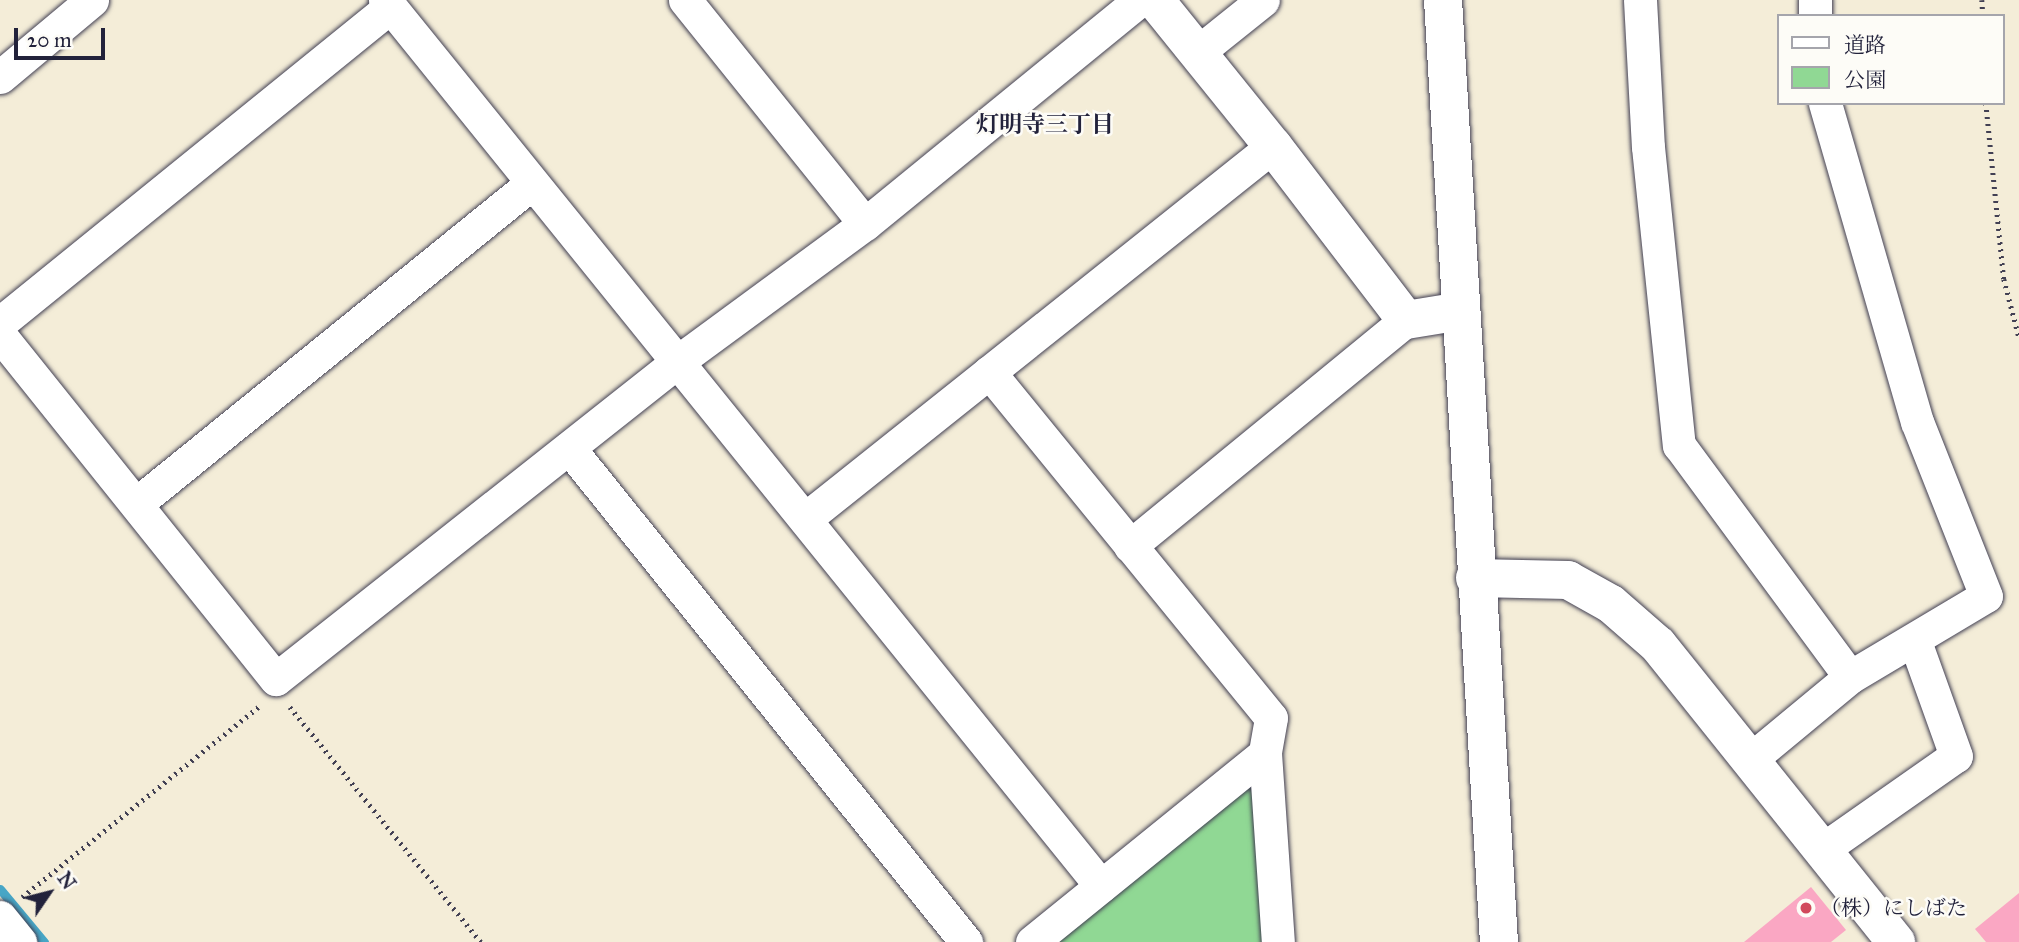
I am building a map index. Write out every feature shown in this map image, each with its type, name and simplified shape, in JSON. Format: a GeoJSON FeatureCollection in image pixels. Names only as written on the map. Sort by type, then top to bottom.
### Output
{"type":"FeatureCollection","features":[{"type":"Feature","properties":{"kind":"street"},"geometry":{"type":"LineString","coordinates":[[0,77],[92,0]]}},
{"type":"Feature","properties":{"kind":"street"},"geometry":{"type":"LineString","coordinates":[[685,0],[864,224]]}},
{"type":"Feature","properties":{"kind":"street"},"geometry":{"type":"LineString","coordinates":[[0,335],[277,685],[677,362],[864,224],[1140,0]]}},
{"type":"Feature","properties":{"kind":"street"},"geometry":{"type":"LineString","coordinates":[[1156,0],[1273,146],[1406,320]]}},
{"type":"Feature","properties":{"kind":"street"},"geometry":{"type":"LineString","coordinates":[[1198,52],[1263,0]]}},
{"type":"Feature","properties":{"kind":"street"},"geometry":{"type":"LineString","coordinates":[[1443,0],[1475,578],[1499,942]]}},
{"type":"Feature","properties":{"kind":"street"},"geometry":{"type":"LineString","coordinates":[[1640,0],[1648,147],[1679,445],[1850,677]]}},
{"type":"Feature","properties":{"kind":"street"},"geometry":{"type":"LineString","coordinates":[[0,323],[387,4],[1101,886]]}},
{"type":"Feature","properties":{"kind":"street"},"geometry":{"type":"LineString","coordinates":[[1751,759],[1850,677],[1986,596],[1917,422],[1826,105]]}},
{"type":"Feature","properties":{"kind":"street"},"geometry":{"type":"LineString","coordinates":[[805,519],[1273,146]]}},
{"type":"Feature","properties":{"kind":"street"},"geometry":{"type":"LineString","coordinates":[[136,504],[531,184]]}},
{"type":"Feature","properties":{"kind":"street"},"geometry":{"type":"LineString","coordinates":[[1130,546],[1406,320],[1461,311]]}},
{"type":"Feature","properties":{"kind":"street"},"geometry":{"type":"LineString","coordinates":[[989,372],[1271,718],[1265,753],[1278,942]]}},
{"type":"Feature","properties":{"kind":"street"},"geometry":{"type":"LineString","coordinates":[[569,448],[966,942]]}},
{"type":"Feature","properties":{"kind":"street"},"geometry":{"type":"LineString","coordinates":[[1475,578],[1569,580],[1611,604],[1658,645],[1896,942]]}},
{"type":"Feature","properties":{"kind":"street"},"geometry":{"type":"LineString","coordinates":[[1823,849],[1956,756],[1914,639]]}},
{"type":"Feature","properties":{"kind":"street"},"geometry":{"type":"LineString","coordinates":[[1032,942],[1265,753]]}},
{"type":"Feature","properties":{"kind":"street"},"geometry":{"type":"LineString","coordinates":[[11,907],[20,942]]}},
{"type":"Feature","properties":{"kind":"path"},"geometry":{"type":"LineString","coordinates":[[1986,105],[2004,279],[2019,337]]}},
{"type":"Feature","properties":{"kind":"path"},"geometry":{"type":"LineString","coordinates":[[11,907],[277,685],[481,942]]}},
{"type":"Feature","properties":{"kind":"green space"},"geometry":{"type":"Polygon","coordinates":[[[1252,764],[1272,942],[1032,942],[1252,764]]]}},
{"type":"Feature","properties":{"kind":"building","name":"（株）にしばた"},"geometry":{"type":"Polygon","coordinates":[[[1811,887],[1846,930],[1831,942],[1744,942],[1811,887]]]}},
{"type":"Feature","properties":{"kind":"building"},"geometry":{"type":"Polygon","coordinates":[[[2019,893],[2019,942],[1986,942],[1975,929],[2019,893]]]}},
{"type":"Feature","properties":{"kind":"waterway"},"geometry":{"type":"LineString","coordinates":[[0,889],[44,942]]}},
{"type":"Feature","properties":{"kind":"place","name":"（株）にしばた"},"geometry":{"type":"Point","coordinates":[1806,908]}},
{"type":"Feature","properties":{"kind":"district","name":"灯明寺三丁目"},"geometry":{"type":"Point","coordinates":[1045,124]}}]}
